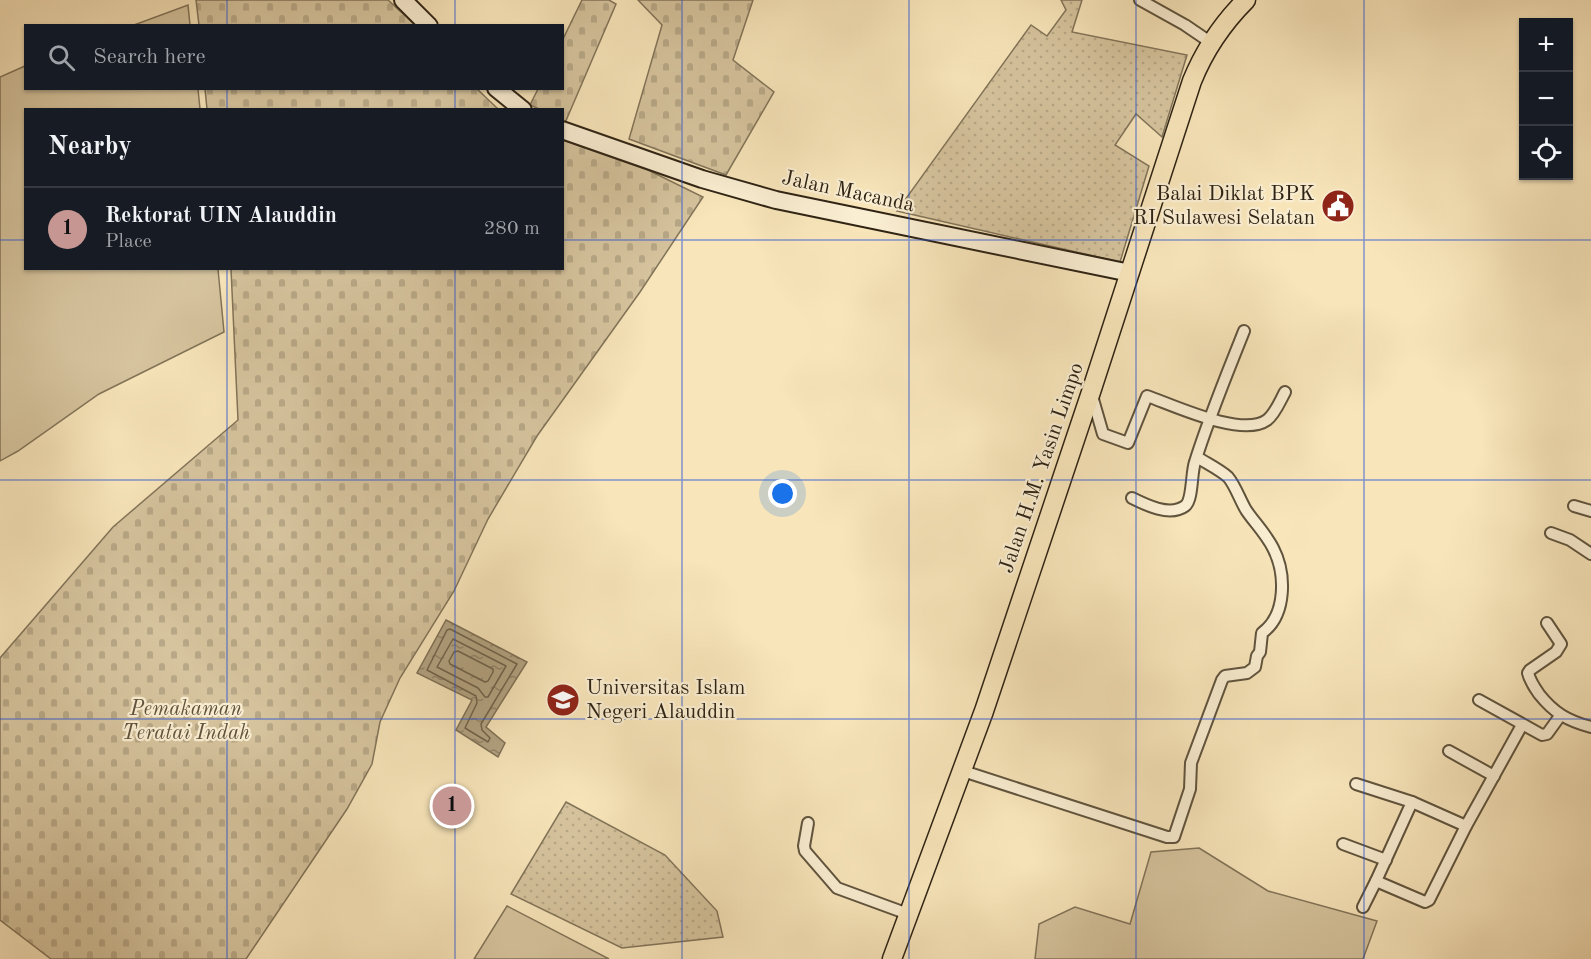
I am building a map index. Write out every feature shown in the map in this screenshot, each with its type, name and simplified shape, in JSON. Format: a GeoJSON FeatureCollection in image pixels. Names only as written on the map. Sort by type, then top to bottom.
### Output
{"type":"FeatureCollection","features":[{"type":"Feature","properties":{"kind":"main road","name":"Jalan H.M. Yasin Limpo"},"geometry":{"type":"LineString","coordinates":[[892,959],[963,771],[1091,392],[1192,81],[1210,42],[1246,0]]}},
{"type":"Feature","properties":{"kind":"street"},"geometry":{"type":"LineString","coordinates":[[403,0],[427,24]]}},
{"type":"Feature","properties":{"kind":"street"},"geometry":{"type":"LineString","coordinates":[[1140,0],[1210,42]]}},
{"type":"Feature","properties":{"kind":"street"},"geometry":{"type":"LineString","coordinates":[[498,90],[521,108]]}},
{"type":"Feature","properties":{"kind":"street","name":"Jalan Macanda"},"geometry":{"type":"LineString","coordinates":[[564,131],[702,179],[776,200],[1130,273]]}},
{"type":"Feature","properties":{"kind":"street"},"geometry":{"type":"LineString","coordinates":[[1132,498],[1169,510],[1183,507],[1190,499],[1191,475],[1244,331]]}},
{"type":"Feature","properties":{"kind":"street"},"geometry":{"type":"LineString","coordinates":[[1091,392],[1102,434],[1128,443],[1147,396],[1210,420],[1256,424],[1267,420],[1275,411],[1285,392]]}},
{"type":"Feature","properties":{"kind":"street"},"geometry":{"type":"LineString","coordinates":[[963,771],[1167,837],[1174,837],[1190,789],[1191,763],[1222,680],[1225,676],[1247,673],[1255,667],[1260,652],[1262,633],[1278,612],[1282,601],[1278,563],[1273,548],[1238,498],[1229,478],[1197,457]]}},
{"type":"Feature","properties":{"kind":"street"},"geometry":{"type":"LineString","coordinates":[[1574,506],[1591,511]]}},
{"type":"Feature","properties":{"kind":"street"},"geometry":{"type":"LineString","coordinates":[[1551,533],[1570,540],[1591,554]]}},
{"type":"Feature","properties":{"kind":"street"},"geometry":{"type":"LineString","coordinates":[[1547,623],[1561,641],[1560,647],[1528,673],[1531,682],[1545,702],[1560,716],[1591,727]]}},
{"type":"Feature","properties":{"kind":"street"},"geometry":{"type":"LineString","coordinates":[[1479,700],[1522,725],[1545,735],[1560,716]]}},
{"type":"Feature","properties":{"kind":"street"},"geometry":{"type":"LineString","coordinates":[[1376,881],[1428,901],[1466,826],[1522,725]]}},
{"type":"Feature","properties":{"kind":"street"},"geometry":{"type":"LineString","coordinates":[[1449,751],[1494,776]]}},
{"type":"Feature","properties":{"kind":"street"},"geometry":{"type":"LineString","coordinates":[[1356,784],[1412,802],[1466,826]]}},
{"type":"Feature","properties":{"kind":"street"},"geometry":{"type":"LineString","coordinates":[[1363,907],[1412,802]]}},
{"type":"Feature","properties":{"kind":"street"},"geometry":{"type":"LineString","coordinates":[[808,823],[805,851],[837,888],[908,914]]}},
{"type":"Feature","properties":{"kind":"street"},"geometry":{"type":"LineString","coordinates":[[1343,844],[1386,860]]}},
{"type":"Feature","properties":{"kind":"green space"},"geometry":{"type":"Polygon","coordinates":[[[196,0],[388,0],[414,24],[199,24],[196,0]]]}},
{"type":"Feature","properties":{"kind":"green space"},"geometry":{"type":"Polygon","coordinates":[[[582,0],[609,0],[616,4],[565,123],[564,108],[537,108],[530,105],[538,90],[564,90],[564,37],[582,0]]]}},
{"type":"Feature","properties":{"kind":"green space"},"geometry":{"type":"Polygon","coordinates":[[[638,0],[753,0],[733,60],[774,92],[726,175],[629,139],[662,25],[638,0]]]}},
{"type":"Feature","properties":{"kind":"green space"},"geometry":{"type":"Polygon","coordinates":[[[1061,0],[1082,0],[1072,32],[1187,55],[1162,137],[1136,114],[1115,145],[1149,166],[1120,262],[897,211],[1031,25],[1047,36],[1066,10],[1061,0]]]}},
{"type":"Feature","properties":{"kind":"green space"},"geometry":{"type":"Polygon","coordinates":[[[188,5],[190,24],[137,24],[188,5]]]}},
{"type":"Feature","properties":{"kind":"green space"},"geometry":{"type":"Polygon","coordinates":[[[24,66],[24,90],[198,90],[200,108],[24,108],[24,270],[218,270],[224,332],[99,394],[18,451],[0,461],[0,77],[24,66]]]}},
{"type":"Feature","properties":{"kind":"green space"},"geometry":{"type":"Polygon","coordinates":[[[205,90],[478,90],[497,108],[207,108],[205,90]]]}},
{"type":"Feature","properties":{"kind":"green space","name":"Pemakaman Teratai Indah"},"geometry":{"type":"Polygon","coordinates":[[[564,140],[648,170],[703,197],[640,292],[537,436],[488,519],[454,591],[400,678],[380,722],[372,764],[347,809],[246,959],[51,959],[0,920],[0,658],[113,527],[238,420],[231,270],[564,270],[564,140]]]}},
{"type":"Feature","properties":{"kind":"green space"},"geometry":{"type":"Polygon","coordinates":[[[566,802],[665,855],[717,911],[723,937],[622,948],[511,894],[566,802]]]}},
{"type":"Feature","properties":{"kind":"green space"},"geometry":{"type":"Polygon","coordinates":[[[1199,848],[1268,891],[1377,921],[1363,959],[1035,959],[1039,924],[1075,907],[1130,924],[1151,852],[1199,848]]]}},
{"type":"Feature","properties":{"kind":"green space"},"geometry":{"type":"Polygon","coordinates":[[[507,906],[609,959],[474,959],[507,906]]]}},
{"type":"Feature","properties":{"kind":"water"},"geometry":{"type":"Polygon","coordinates":[[[446,620],[527,662],[486,727],[505,743],[498,757],[456,730],[472,700],[417,673],[446,620]]]}},
{"type":"Feature","properties":{"kind":"place","name":"Balai Diklat BPK RI Sulawesi Selatan"},"geometry":{"type":"Point","coordinates":[1338,206]}},
{"type":"Feature","properties":{"kind":"place","name":"Universitas Islam Negeri Alauddin"},"geometry":{"type":"Point","coordinates":[563,700]}},
{"type":"Feature","properties":{"kind":"place","name":"Rektorat UIN Alauddin"},"geometry":{"type":"Point","coordinates":[452,806]}}]}
